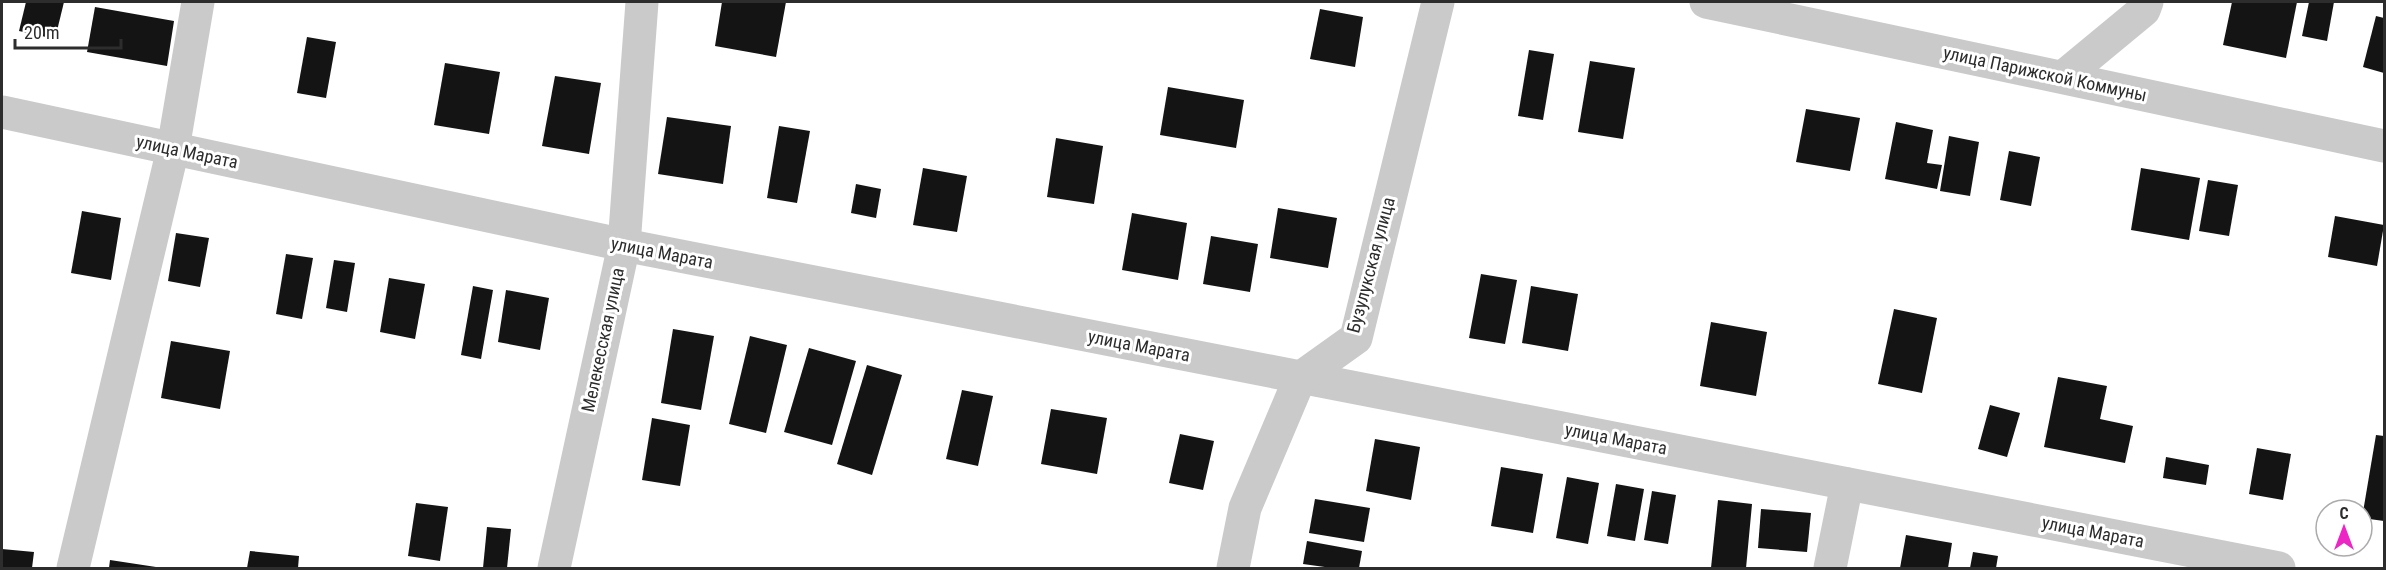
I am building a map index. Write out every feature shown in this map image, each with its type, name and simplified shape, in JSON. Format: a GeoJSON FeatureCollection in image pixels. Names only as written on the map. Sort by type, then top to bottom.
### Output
{"type":"FeatureCollection","features":[{"type":"Feature","properties":{"kind":"street"},"geometry":{"type":"LineString","coordinates":[[73,568],[173,149],[198,2]]}},
{"type":"Feature","properties":{"kind":"street","name":"Мелекесская улица"},"geometry":{"type":"LineString","coordinates":[[554,568],[624,245],[642,2]]}},
{"type":"Feature","properties":{"kind":"street","name":"Бузулукская улица"},"geometry":{"type":"LineString","coordinates":[[1300,378],[1356,338],[1438,2]]}},
{"type":"Feature","properties":{"kind":"street","name":"улица Парижской Коммуны"},"geometry":{"type":"LineString","coordinates":[[1706,2],[2385,146]]}},
{"type":"Feature","properties":{"kind":"street"},"geometry":{"type":"LineString","coordinates":[[2063,77],[2144,10],[2146,2]]}},
{"type":"Feature","properties":{"kind":"street","name":"улица Марата"},"geometry":{"type":"LineString","coordinates":[[2,112],[624,245],[1847,484],[2241,565],[2279,568]]}},
{"type":"Feature","properties":{"kind":"street"},"geometry":{"type":"LineString","coordinates":[[1233,568],[1245,508],[1300,378]]}},
{"type":"Feature","properties":{"kind":"street"},"geometry":{"type":"LineString","coordinates":[[1830,568],[1847,484]]}},
{"type":"Feature","properties":{"kind":"building"},"geometry":{"type":"Polygon","coordinates":[[[26,2],[64,2],[55,39],[19,31],[26,2]]]}},
{"type":"Feature","properties":{"kind":"building"},"geometry":{"type":"Polygon","coordinates":[[[722,2],[786,2],[776,57],[715,46],[722,2]]]}},
{"type":"Feature","properties":{"kind":"building"},"geometry":{"type":"Polygon","coordinates":[[[2232,2],[2297,2],[2286,58],[2223,45],[2232,2]]]}},
{"type":"Feature","properties":{"kind":"building"},"geometry":{"type":"Polygon","coordinates":[[[2309,2],[2334,2],[2327,41],[2302,36],[2309,2]]]}},
{"type":"Feature","properties":{"kind":"building"},"geometry":{"type":"Polygon","coordinates":[[[95,7],[174,21],[167,66],[87,52],[95,7]]]}},
{"type":"Feature","properties":{"kind":"building"},"geometry":{"type":"Polygon","coordinates":[[[1320,9],[1363,17],[1355,67],[1310,59],[1320,9]]]}},
{"type":"Feature","properties":{"kind":"building"},"geometry":{"type":"Polygon","coordinates":[[[2376,16],[2384,18],[2384,73],[2363,67],[2376,16]]]}},
{"type":"Feature","properties":{"kind":"building"},"geometry":{"type":"Polygon","coordinates":[[[307,37],[336,42],[326,98],[297,93],[307,37]]]}},
{"type":"Feature","properties":{"kind":"building"},"geometry":{"type":"Polygon","coordinates":[[[1529,50],[1554,54],[1543,120],[1518,116],[1529,50]]]}},
{"type":"Feature","properties":{"kind":"building"},"geometry":{"type":"Polygon","coordinates":[[[1590,61],[1635,68],[1623,139],[1578,132],[1590,61]]]}},
{"type":"Feature","properties":{"kind":"building"},"geometry":{"type":"Polygon","coordinates":[[[445,63],[500,72],[489,134],[434,125],[445,63]]]}},
{"type":"Feature","properties":{"kind":"building"},"geometry":{"type":"Polygon","coordinates":[[[555,76],[601,83],[589,154],[542,146],[555,76]]]}},
{"type":"Feature","properties":{"kind":"building"},"geometry":{"type":"Polygon","coordinates":[[[1168,87],[1244,100],[1236,148],[1160,135],[1168,87]]]}},
{"type":"Feature","properties":{"kind":"building"},"geometry":{"type":"Polygon","coordinates":[[[1806,109],[1860,118],[1850,171],[1796,162],[1806,109]]]}},
{"type":"Feature","properties":{"kind":"building"},"geometry":{"type":"Polygon","coordinates":[[[667,117],[731,126],[723,184],[658,174],[667,117]]]}},
{"type":"Feature","properties":{"kind":"building"},"geometry":{"type":"Polygon","coordinates":[[[1896,122],[1933,130],[1927,163],[1942,165],[1937,189],[1885,179],[1896,122]]]}},
{"type":"Feature","properties":{"kind":"building"},"geometry":{"type":"Polygon","coordinates":[[[779,126],[810,131],[797,203],[767,198],[779,126]]]}},
{"type":"Feature","properties":{"kind":"building"},"geometry":{"type":"Polygon","coordinates":[[[1949,136],[1979,142],[1970,196],[1940,191],[1949,136]]]}},
{"type":"Feature","properties":{"kind":"building"},"geometry":{"type":"Polygon","coordinates":[[[1056,138],[1103,146],[1094,204],[1047,197],[1056,138]]]}},
{"type":"Feature","properties":{"kind":"building"},"geometry":{"type":"Polygon","coordinates":[[[2009,151],[2040,157],[2031,206],[2000,200],[2009,151]]]}},
{"type":"Feature","properties":{"kind":"building"},"geometry":{"type":"Polygon","coordinates":[[[923,168],[967,176],[957,232],[913,225],[923,168]]]}},
{"type":"Feature","properties":{"kind":"building"},"geometry":{"type":"Polygon","coordinates":[[[2141,168],[2200,178],[2189,240],[2131,230],[2141,168]]]}},
{"type":"Feature","properties":{"kind":"building"},"geometry":{"type":"Polygon","coordinates":[[[2208,180],[2238,185],[2229,236],[2199,231],[2208,180]]]}},
{"type":"Feature","properties":{"kind":"building"},"geometry":{"type":"Polygon","coordinates":[[[856,184],[881,189],[876,218],[851,213],[856,184]]]}},
{"type":"Feature","properties":{"kind":"building"},"geometry":{"type":"Polygon","coordinates":[[[1278,208],[1337,218],[1328,268],[1270,258],[1278,208]]]}},
{"type":"Feature","properties":{"kind":"building"},"geometry":{"type":"Polygon","coordinates":[[[82,211],[121,218],[111,280],[71,273],[82,211]]]}},
{"type":"Feature","properties":{"kind":"building"},"geometry":{"type":"Polygon","coordinates":[[[1132,213],[1187,223],[1178,280],[1122,270],[1132,213]]]}},
{"type":"Feature","properties":{"kind":"building"},"geometry":{"type":"Polygon","coordinates":[[[2335,216],[2384,225],[2377,266],[2328,257],[2335,216]]]}},
{"type":"Feature","properties":{"kind":"building"},"geometry":{"type":"Polygon","coordinates":[[[176,233],[209,238],[200,287],[168,281],[176,233]]]}},
{"type":"Feature","properties":{"kind":"building"},"geometry":{"type":"Polygon","coordinates":[[[1211,236],[1258,244],[1250,292],[1203,284],[1211,236]]]}},
{"type":"Feature","properties":{"kind":"building"},"geometry":{"type":"Polygon","coordinates":[[[286,254],[313,258],[302,319],[276,314],[286,254]]]}},
{"type":"Feature","properties":{"kind":"building"},"geometry":{"type":"Polygon","coordinates":[[[334,260],[355,263],[347,312],[326,308],[334,260]]]}},
{"type":"Feature","properties":{"kind":"building"},"geometry":{"type":"Polygon","coordinates":[[[1481,274],[1517,280],[1505,344],[1469,338],[1481,274]]]}},
{"type":"Feature","properties":{"kind":"building"},"geometry":{"type":"Polygon","coordinates":[[[389,278],[425,284],[415,339],[380,332],[389,278]]]}},
{"type":"Feature","properties":{"kind":"building"},"geometry":{"type":"Polygon","coordinates":[[[473,286],[493,290],[481,359],[461,355],[473,286]]]}},
{"type":"Feature","properties":{"kind":"building"},"geometry":{"type":"Polygon","coordinates":[[[1531,286],[1578,294],[1568,351],[1522,343],[1531,286]]]}},
{"type":"Feature","properties":{"kind":"building"},"geometry":{"type":"Polygon","coordinates":[[[506,290],[549,298],[540,350],[498,342],[506,290]]]}},
{"type":"Feature","properties":{"kind":"building"},"geometry":{"type":"Polygon","coordinates":[[[1894,309],[1937,318],[1922,393],[1878,384],[1894,309]]]}},
{"type":"Feature","properties":{"kind":"building"},"geometry":{"type":"Polygon","coordinates":[[[1711,322],[1767,332],[1756,396],[1700,386],[1711,322]]]}},
{"type":"Feature","properties":{"kind":"building"},"geometry":{"type":"Polygon","coordinates":[[[673,329],[714,336],[701,410],[661,403],[673,329]]]}},
{"type":"Feature","properties":{"kind":"building"},"geometry":{"type":"Polygon","coordinates":[[[750,336],[787,345],[766,433],[729,424],[750,336]]]}},
{"type":"Feature","properties":{"kind":"building"},"geometry":{"type":"Polygon","coordinates":[[[171,341],[230,351],[220,409],[161,398],[171,341]]]}},
{"type":"Feature","properties":{"kind":"building"},"geometry":{"type":"Polygon","coordinates":[[[809,348],[856,361],[832,445],[784,432],[809,348]]]}},
{"type":"Feature","properties":{"kind":"building"},"geometry":{"type":"Polygon","coordinates":[[[867,365],[902,375],[872,475],[837,464],[867,365]]]}},
{"type":"Feature","properties":{"kind":"building"},"geometry":{"type":"Polygon","coordinates":[[[2058,377],[2107,386],[2100,419],[2133,426],[2125,463],[2044,447],[2058,377]]]}},
{"type":"Feature","properties":{"kind":"building"},"geometry":{"type":"Polygon","coordinates":[[[962,390],[993,396],[978,466],[946,459],[962,390]]]}},
{"type":"Feature","properties":{"kind":"building"},"geometry":{"type":"Polygon","coordinates":[[[1990,405],[2020,413],[2007,457],[1978,449],[1990,405]]]}},
{"type":"Feature","properties":{"kind":"building"},"geometry":{"type":"Polygon","coordinates":[[[1051,409],[1107,418],[1097,474],[1041,464],[1051,409]]]}},
{"type":"Feature","properties":{"kind":"building"},"geometry":{"type":"Polygon","coordinates":[[[652,418],[690,425],[680,486],[642,480],[652,418]]]}},
{"type":"Feature","properties":{"kind":"building"},"geometry":{"type":"Polygon","coordinates":[[[1180,434],[1214,441],[1203,490],[1169,483],[1180,434]]]}},
{"type":"Feature","properties":{"kind":"building"},"geometry":{"type":"Polygon","coordinates":[[[2376,435],[2384,436],[2384,521],[2374,520],[2374,498],[2365,498],[2376,435]]]}},
{"type":"Feature","properties":{"kind":"building"},"geometry":{"type":"Polygon","coordinates":[[[1375,439],[1420,447],[1411,500],[1366,491],[1375,439]]]}},
{"type":"Feature","properties":{"kind":"building"},"geometry":{"type":"Polygon","coordinates":[[[2257,448],[2291,454],[2283,500],[2249,494],[2257,448]]]}},
{"type":"Feature","properties":{"kind":"building"},"geometry":{"type":"Polygon","coordinates":[[[2166,457],[2209,465],[2206,485],[2163,478],[2166,457]]]}},
{"type":"Feature","properties":{"kind":"building"},"geometry":{"type":"Polygon","coordinates":[[[1501,467],[1543,474],[1533,533],[1491,526],[1501,467]]]}},
{"type":"Feature","properties":{"kind":"building"},"geometry":{"type":"Polygon","coordinates":[[[1567,477],[1599,483],[1588,544],[1556,538],[1567,477]]]}},
{"type":"Feature","properties":{"kind":"building"},"geometry":{"type":"Polygon","coordinates":[[[1616,484],[1644,489],[1635,541],[1607,536],[1616,484]]]}},
{"type":"Feature","properties":{"kind":"building"},"geometry":{"type":"Polygon","coordinates":[[[1652,491],[1676,495],[1668,544],[1644,540],[1652,491]]]}},
{"type":"Feature","properties":{"kind":"building"},"geometry":{"type":"Polygon","coordinates":[[[1315,499],[1370,508],[1364,542],[1309,533],[1315,499]]]}},
{"type":"Feature","properties":{"kind":"building"},"geometry":{"type":"Polygon","coordinates":[[[1718,500],[1752,504],[1746,568],[1711,568],[1718,500]]]}},
{"type":"Feature","properties":{"kind":"building"},"geometry":{"type":"Polygon","coordinates":[[[416,503],[448,507],[440,561],[408,556],[416,503]]]}},
{"type":"Feature","properties":{"kind":"building"},"geometry":{"type":"Polygon","coordinates":[[[1761,509],[1811,513],[1807,552],[1758,548],[1761,509]]]}},
{"type":"Feature","properties":{"kind":"building"},"geometry":{"type":"Polygon","coordinates":[[[487,527],[511,529],[507,568],[483,568],[487,527]]]}},
{"type":"Feature","properties":{"kind":"building"},"geometry":{"type":"Polygon","coordinates":[[[1906,535],[1952,543],[1948,568],[1900,568],[1906,535]]]}},
{"type":"Feature","properties":{"kind":"building"},"geometry":{"type":"Polygon","coordinates":[[[1307,541],[1362,551],[1359,568],[1332,568],[1303,564],[1307,541]]]}},
{"type":"Feature","properties":{"kind":"building"},"geometry":{"type":"Polygon","coordinates":[[[2,549],[34,552],[32,568],[2,568],[2,549]]]}},
{"type":"Feature","properties":{"kind":"building"},"geometry":{"type":"Polygon","coordinates":[[[250,551],[299,556],[298,568],[247,568],[250,551]]]}},
{"type":"Feature","properties":{"kind":"building"},"geometry":{"type":"Polygon","coordinates":[[[1973,552],[1998,556],[1996,568],[1970,568],[1973,552]]]}},
{"type":"Feature","properties":{"kind":"building"},"geometry":{"type":"Polygon","coordinates":[[[110,560],[156,567],[156,568],[109,568],[110,560]]]}}]}
